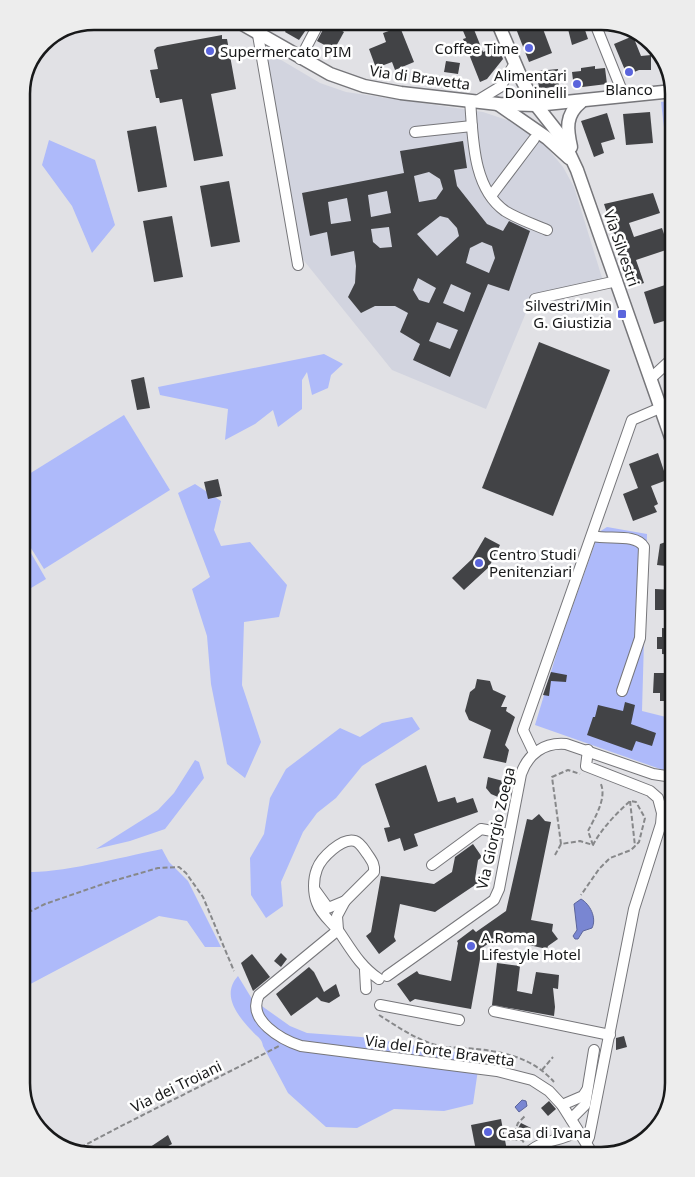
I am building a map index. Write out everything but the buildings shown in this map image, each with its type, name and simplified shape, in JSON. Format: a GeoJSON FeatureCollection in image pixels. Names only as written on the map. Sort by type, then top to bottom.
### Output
{"type":"FeatureCollection","features":[{"type":"Feature","properties":{"kind":"main road","name":"Via di Bravetta"},"geometry":{"type":"LineString","coordinates":[[250,30],[330,74],[364,86],[409,94],[498,104],[536,105],[665,92]]}},
{"type":"Feature","properties":{"kind":"main road","name":"Via Silvestri"},"geometry":{"type":"LineString","coordinates":[[501,30],[514,65],[536,105],[551,122],[575,164]]}},
{"type":"Feature","properties":{"kind":"main road","name":"Via Silvestri"},"geometry":{"type":"LineString","coordinates":[[580,102],[572,109],[568,122],[575,164],[650,379]]}},
{"type":"Feature","properties":{"kind":"main road","name":"Via Silvestri"},"geometry":{"type":"LineString","coordinates":[[498,104],[547,138],[575,164]]}},
{"type":"Feature","properties":{"kind":"main road"},"geometry":{"type":"LineString","coordinates":[[650,379],[665,422]]}},
{"type":"Feature","properties":{"kind":"street"},"geometry":{"type":"LineString","coordinates":[[300,59],[315,30]]}},
{"type":"Feature","properties":{"kind":"street"},"geometry":{"type":"LineString","coordinates":[[598,30],[624,96]]}},
{"type":"Feature","properties":{"kind":"street"},"geometry":{"type":"LineString","coordinates":[[258,35],[298,265]]}},
{"type":"Feature","properties":{"kind":"street"},"geometry":{"type":"LineString","coordinates":[[514,65],[500,87],[473,101],[472,126],[480,176],[491,196],[504,210],[547,230]]}},
{"type":"Feature","properties":{"kind":"street"},"geometry":{"type":"LineString","coordinates":[[415,132],[472,126]]}},
{"type":"Feature","properties":{"kind":"street"},"geometry":{"type":"LineString","coordinates":[[491,196],[534,139]]}},
{"type":"Feature","properties":{"kind":"street"},"geometry":{"type":"LineString","coordinates":[[534,299],[616,281]]}},
{"type":"Feature","properties":{"kind":"street"},"geometry":{"type":"LineString","coordinates":[[650,379],[665,365]]}},
{"type":"Feature","properties":{"kind":"street"},"geometry":{"type":"LineString","coordinates":[[660,408],[632,420],[593,536],[540,676],[524,730],[534,753],[546,746],[562,743],[588,750],[656,775],[665,774]]}},
{"type":"Feature","properties":{"kind":"street"},"geometry":{"type":"LineString","coordinates":[[593,536],[605,539],[634,538],[644,547],[640,638],[622,690]]}},
{"type":"Feature","properties":{"kind":"street"},"geometry":{"type":"LineString","coordinates":[[586,1143],[589,1137],[634,910],[661,824],[662,814],[658,798],[650,791],[586,766],[588,750]]}},
{"type":"Feature","properties":{"kind":"street","name":"Via Giorgio Zoega"},"geometry":{"type":"LineString","coordinates":[[365,970],[383,978],[490,904],[499,889],[521,774],[534,753]]}},
{"type":"Feature","properties":{"kind":"street"},"geometry":{"type":"LineString","coordinates":[[432,865],[481,829],[509,834]]}},
{"type":"Feature","properties":{"kind":"street"},"geometry":{"type":"LineString","coordinates":[[338,930],[337,916],[345,902],[371,876],[374,870],[372,861],[356,842],[343,842],[321,862],[316,873],[315,890],[318,906],[330,924],[338,930],[365,970],[366,989]]}},
{"type":"Feature","properties":{"kind":"street"},"geometry":{"type":"LineString","coordinates":[[315,890],[328,908],[345,902]]}},
{"type":"Feature","properties":{"kind":"street","name":"Via del Forte Bravetta"},"geometry":{"type":"LineString","coordinates":[[338,930],[321,946],[260,993],[256,1001],[258,1012],[268,1028],[287,1041],[309,1048],[498,1071],[522,1076],[541,1085],[562,1105],[588,1147]]}},
{"type":"Feature","properties":{"kind":"street"},"geometry":{"type":"LineString","coordinates":[[379,1010],[459,1020]]}},
{"type":"Feature","properties":{"kind":"street"},"geometry":{"type":"LineString","coordinates":[[494,1011],[610,1035]]}},
{"type":"Feature","properties":{"kind":"street"},"geometry":{"type":"LineString","coordinates":[[571,1119],[585,1105],[594,1050]]}},
{"type":"Feature","properties":{"kind":"street"},"geometry":{"type":"LineString","coordinates":[[562,1105],[583,1096],[587,1090]]}},
{"type":"Feature","properties":{"kind":"street"},"geometry":{"type":"LineString","coordinates":[[533,1147],[570,1136],[578,1131]]}},
{"type":"Feature","properties":{"kind":"path"},"geometry":{"type":"LineString","coordinates":[[555,855],[561,844],[552,777],[568,770],[584,776]]}},
{"type":"Feature","properties":{"kind":"path"},"geometry":{"type":"LineString","coordinates":[[592,778],[600,782],[602,790],[599,810],[588,831],[593,846]]}},
{"type":"Feature","properties":{"kind":"path"},"geometry":{"type":"LineString","coordinates":[[593,846],[597,837],[630,801]]}},
{"type":"Feature","properties":{"kind":"path"},"geometry":{"type":"LineString","coordinates":[[630,801],[635,846]]}},
{"type":"Feature","properties":{"kind":"path"},"geometry":{"type":"LineString","coordinates":[[581,895],[599,868],[610,858],[631,850],[639,842],[645,818],[636,802],[630,801]]}},
{"type":"Feature","properties":{"kind":"path"},"geometry":{"type":"LineString","coordinates":[[561,844],[580,840],[593,846]]}},
{"type":"Feature","properties":{"kind":"path"},"geometry":{"type":"LineString","coordinates":[[30,912],[46,904],[106,883],[158,868],[179,867],[186,872],[202,897],[234,971]]}},
{"type":"Feature","properties":{"kind":"path"},"geometry":{"type":"LineString","coordinates":[[379,1010],[425,1042],[445,1047],[514,1055],[542,1070],[556,1084]]}},
{"type":"Feature","properties":{"kind":"path","name":"Via dei Troiani"},"geometry":{"type":"LineString","coordinates":[[83,1146],[140,1116],[196,1090],[287,1041]]}},
{"type":"Feature","properties":{"kind":"path"},"geometry":{"type":"LineString","coordinates":[[542,1070],[553,1057]]}},
{"type":"Feature","properties":{"kind":"path"},"geometry":{"type":"LineString","coordinates":[[511,1140],[518,1122],[525,1116]]}},
{"type":"Feature","properties":{"kind":"path"},"geometry":{"type":"LineString","coordinates":[[505,1140],[522,1140],[525,1147]]}},
{"type":"Feature","properties":{"kind":"shaded area"},"geometry":{"type":"Polygon","coordinates":[[[266,51],[320,83],[346,92],[483,112],[510,121],[544,144],[563,167],[574,187],[603,281],[532,298],[486,409],[392,370],[301,257],[266,51]]]}},
{"type":"Feature","properties":{"kind":"shaded area"},"geometry":{"type":"Polygon","coordinates":[[[665,101],[665,136],[661,102],[665,101]]]}},
{"type":"Feature","properties":{"kind":"shaded area"},"geometry":{"type":"Polygon","coordinates":[[[49,140],[95,160],[115,225],[92,253],[72,206],[42,165],[49,140]]]}},
{"type":"Feature","properties":{"kind":"shaded area"},"geometry":{"type":"Polygon","coordinates":[[[324,354],[343,364],[331,375],[328,388],[312,395],[307,372],[302,380],[302,409],[278,427],[273,410],[255,424],[225,440],[228,409],[160,395],[158,387],[324,354]]]}},
{"type":"Feature","properties":{"kind":"shaded area"},"geometry":{"type":"Polygon","coordinates":[[[124,415],[170,490],[44,569],[30,546],[30,473],[124,415]]]}},
{"type":"Feature","properties":{"kind":"shaded area"},"geometry":{"type":"Polygon","coordinates":[[[195,484],[221,501],[214,530],[221,546],[250,542],[287,585],[279,617],[244,622],[242,685],[261,742],[245,778],[227,764],[211,684],[207,636],[192,589],[210,577],[178,493],[195,484]]]}},
{"type":"Feature","properties":{"kind":"shaded area"},"geometry":{"type":"Polygon","coordinates":[[[607,527],[647,534],[642,711],[665,717],[665,769],[663,770],[535,725],[560,642],[599,532],[607,527]]]}},
{"type":"Feature","properties":{"kind":"shaded area"},"geometry":{"type":"Polygon","coordinates":[[[30,551],[46,579],[30,589],[30,551]]]}},
{"type":"Feature","properties":{"kind":"shaded area"},"geometry":{"type":"Polygon","coordinates":[[[412,717],[420,729],[362,766],[336,798],[317,813],[303,832],[281,882],[283,906],[266,918],[251,895],[250,858],[264,834],[270,798],[286,769],[340,728],[360,737],[382,723],[412,717]]]}},
{"type":"Feature","properties":{"kind":"shaded area"},"geometry":{"type":"Polygon","coordinates":[[[195,760],[199,762],[204,778],[165,829],[130,841],[96,849],[158,810],[174,793],[195,760]]]}},
{"type":"Feature","properties":{"kind":"shaded area"},"geometry":{"type":"Polygon","coordinates":[[[162,849],[169,862],[188,881],[221,947],[205,947],[187,921],[159,916],[30,984],[30,872],[50,871],[162,849]]]}},
{"type":"Feature","properties":{"kind":"shaded area"},"geometry":{"type":"Polygon","coordinates":[[[581,899],[592,912],[594,920],[592,928],[583,931],[578,939],[575,939],[573,936],[577,930],[574,904],[581,899]]]}},
{"type":"Feature","properties":{"kind":"shaded area"},"geometry":{"type":"Polygon","coordinates":[[[238,976],[252,999],[290,1026],[307,1033],[361,1037],[480,1056],[473,1104],[444,1111],[394,1109],[357,1128],[326,1127],[288,1093],[262,1041],[236,1012],[231,998],[231,990],[238,976]]]}},
{"type":"Feature","properties":{"kind":"shaded area"},"geometry":{"type":"Polygon","coordinates":[[[522,1100],[526,1101],[527,1106],[519,1112],[515,1107],[522,1100]]]}},
{"type":"Feature","properties":{"kind":"place","name":"Coffee Time"},"geometry":{"type":"Point","coordinates":[529,48]}},
{"type":"Feature","properties":{"kind":"place","name":"Supermercato PIM"},"geometry":{"type":"Point","coordinates":[210,51]}},
{"type":"Feature","properties":{"kind":"place","name":"Blanco"},"geometry":{"type":"Point","coordinates":[629,72]}},
{"type":"Feature","properties":{"kind":"place","name":"Alimentari Doninelli"},"geometry":{"type":"Point","coordinates":[577,84]}},
{"type":"Feature","properties":{"kind":"place","name":"Silvestri/Min G. Giustizia"},"geometry":{"type":"Point","coordinates":[622,314]}},
{"type":"Feature","properties":{"kind":"place","name":"Centro Studi Penitenziari"},"geometry":{"type":"Point","coordinates":[479,563]}},
{"type":"Feature","properties":{"kind":"place","name":"A.Roma Lifestyle Hotel"},"geometry":{"type":"Point","coordinates":[471,946]}},
{"type":"Feature","properties":{"kind":"place","name":"Casa di Ivana"},"geometry":{"type":"Point","coordinates":[488,1132]}}]}
